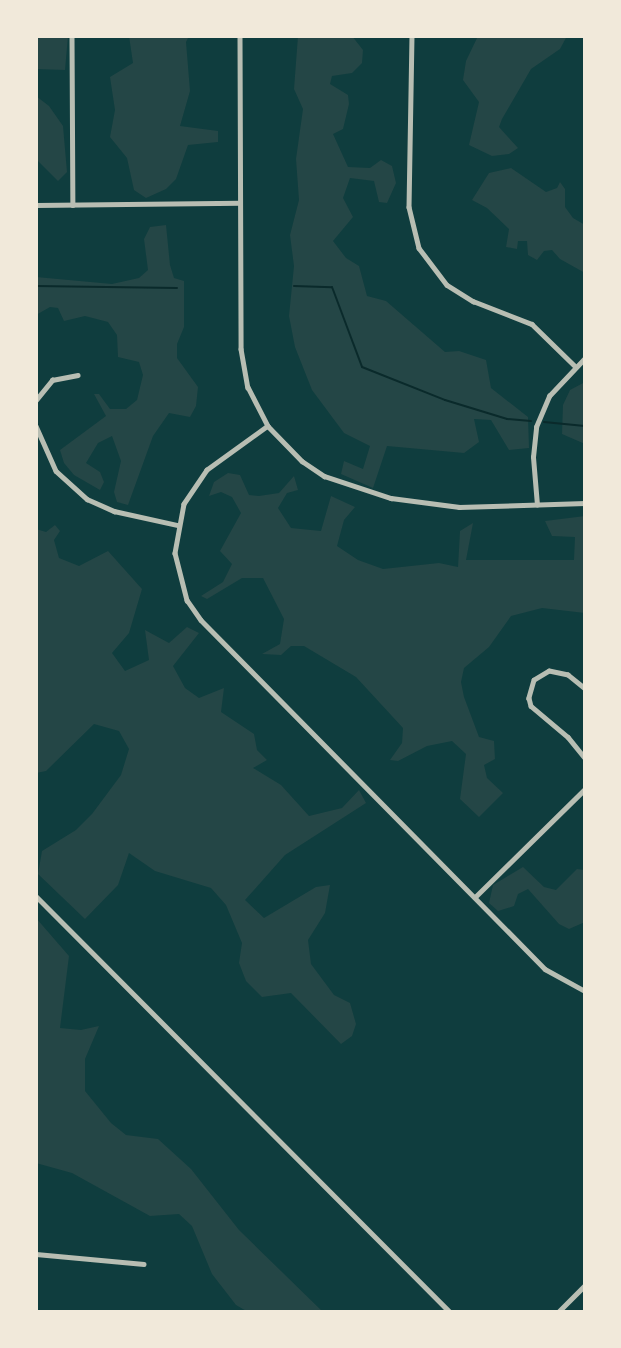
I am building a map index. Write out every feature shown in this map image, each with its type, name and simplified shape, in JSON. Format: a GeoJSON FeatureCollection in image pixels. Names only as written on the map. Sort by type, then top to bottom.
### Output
{"type":"FeatureCollection","features":[{"type":"Feature","properties":{"kind":"street"},"geometry":{"type":"LineString","coordinates":[[72,36],[74,205]]}},
{"type":"Feature","properties":{"kind":"street"},"geometry":{"type":"LineString","coordinates":[[240,36],[241,349],[248,387],[268,426],[302,461],[324,476],[359,489],[459,507],[585,503]]}},
{"type":"Feature","properties":{"kind":"street"},"geometry":{"type":"LineString","coordinates":[[412,36],[409,207],[419,248],[447,285],[473,301],[532,324],[574,366]]}},
{"type":"Feature","properties":{"kind":"street"},"geometry":{"type":"LineString","coordinates":[[36,205],[240,203]]}},
{"type":"Feature","properties":{"kind":"street"},"geometry":{"type":"LineString","coordinates":[[537,506],[533,457],[536,427],[549,396],[574,366],[585,358]]}},
{"type":"Feature","properties":{"kind":"street"},"geometry":{"type":"LineString","coordinates":[[36,400],[52,380],[78,375]]}},
{"type":"Feature","properties":{"kind":"street"},"geometry":{"type":"LineString","coordinates":[[36,426],[56,471],[87,499],[114,511],[177,525]]}},
{"type":"Feature","properties":{"kind":"street"},"geometry":{"type":"LineString","coordinates":[[268,426],[207,470],[191,491],[177,525],[179,579],[201,620],[545,969],[585,991]]}},
{"type":"Feature","properties":{"kind":"street"},"geometry":{"type":"LineString","coordinates":[[585,689],[560,671],[549,671],[534,680],[529,698],[531,706],[568,737],[585,758]]}},
{"type":"Feature","properties":{"kind":"street"},"geometry":{"type":"LineString","coordinates":[[475,897],[585,789]]}},
{"type":"Feature","properties":{"kind":"street"},"geometry":{"type":"LineString","coordinates":[[36,896],[450,1312]]}},
{"type":"Feature","properties":{"kind":"street"},"geometry":{"type":"LineString","coordinates":[[36,1254],[144,1263]]}},
{"type":"Feature","properties":{"kind":"street"},"geometry":{"type":"LineString","coordinates":[[558,1312],[585,1285]]}},
{"type":"Feature","properties":{"kind":"shaded area"},"geometry":{"type":"Polygon","coordinates":[[[36,36],[68,36],[65,70],[36,69],[36,36]]]}},
{"type":"Feature","properties":{"kind":"shaded area"},"geometry":{"type":"Polygon","coordinates":[[[129,36],[189,36],[186,42],[190,91],[180,126],[218,131],[218,142],[188,145],[176,179],[166,189],[146,198],[134,190],[127,158],[110,137],[115,110],[110,77],[133,63],[129,36]]]}},
{"type":"Feature","properties":{"kind":"shaded area"},"geometry":{"type":"Polygon","coordinates":[[[298,36],[352,36],[363,50],[362,63],[352,73],[332,76],[330,84],[348,95],[349,104],[343,129],[333,134],[348,167],[370,168],[381,160],[392,166],[396,183],[387,203],[379,202],[374,181],[350,178],[343,198],[353,217],[333,241],[346,258],[359,266],[367,296],[386,301],[445,352],[459,351],[486,360],[491,388],[528,417],[529,448],[509,450],[491,420],[474,419],[479,442],[464,453],[387,446],[373,488],[341,474],[344,461],[363,469],[370,446],[344,433],[312,390],[295,347],[289,316],[294,266],[290,235],[299,200],[296,159],[303,109],[294,89],[298,36]]]}},
{"type":"Feature","properties":{"kind":"shaded area"},"geometry":{"type":"Polygon","coordinates":[[[478,36],[567,36],[560,49],[531,69],[502,119],[499,127],[518,148],[509,154],[492,156],[469,145],[479,102],[463,80],[466,61],[478,36]]]}},
{"type":"Feature","properties":{"kind":"shaded area"},"geometry":{"type":"Polygon","coordinates":[[[36,96],[49,106],[63,126],[67,172],[58,181],[36,159],[36,96]]]}},
{"type":"Feature","properties":{"kind":"shaded area"},"geometry":{"type":"Polygon","coordinates":[[[511,168],[546,192],[557,188],[560,182],[565,189],[565,207],[573,218],[585,225],[585,273],[560,259],[552,250],[544,251],[537,260],[528,255],[527,241],[518,241],[517,249],[506,247],[509,229],[487,208],[472,200],[489,173],[511,168]]]}},
{"type":"Feature","properties":{"kind":"shaded area"},"geometry":{"type":"Polygon","coordinates":[[[166,225],[170,265],[174,278],[184,281],[184,327],[177,344],[177,358],[198,387],[196,406],[190,417],[169,413],[153,436],[128,505],[117,502],[114,492],[121,461],[112,436],[98,443],[86,463],[100,472],[104,482],[100,490],[74,475],[64,463],[60,450],[106,416],[94,394],[99,394],[110,409],[126,409],[137,400],[143,375],[139,362],[118,357],[117,335],[108,322],[85,316],[64,321],[58,308],[50,307],[36,315],[36,277],[112,284],[139,278],[148,270],[144,239],[150,227],[166,225]]]}},
{"type":"Feature","properties":{"kind":"shaded area"},"geometry":{"type":"Polygon","coordinates":[[[585,382],[585,444],[562,434],[563,405],[570,390],[585,382]]]}},
{"type":"Feature","properties":{"kind":"shaded area"},"geometry":{"type":"Polygon","coordinates":[[[228,473],[240,475],[249,495],[259,496],[279,493],[294,476],[298,490],[287,493],[278,508],[291,528],[321,531],[331,496],[355,507],[344,520],[337,546],[358,560],[383,569],[439,563],[458,567],[460,531],[473,523],[466,560],[574,560],[575,537],[552,536],[545,521],[585,516],[585,613],[542,608],[511,616],[489,647],[464,668],[461,682],[464,697],[479,737],[494,741],[495,759],[484,765],[487,778],[503,793],[479,817],[460,799],[466,754],[452,741],[427,746],[398,761],[390,760],[402,743],[403,728],[356,677],[304,646],[291,646],[281,655],[262,654],[280,644],[284,619],[263,578],[242,578],[207,599],[201,596],[223,582],[232,564],[220,551],[241,513],[232,497],[221,492],[209,496],[214,482],[228,473]]]}},
{"type":"Feature","properties":{"kind":"shaded area"},"geometry":{"type":"Polygon","coordinates":[[[55,525],[60,531],[54,540],[59,558],[79,566],[108,551],[142,589],[129,633],[112,653],[125,671],[149,660],[145,630],[169,643],[187,627],[199,633],[173,666],[185,688],[199,698],[224,688],[221,712],[254,734],[257,750],[267,760],[253,768],[281,785],[309,816],[342,808],[359,790],[366,803],[285,855],[245,900],[264,918],[316,887],[330,885],[325,913],[308,940],[311,964],[334,995],[350,1003],[356,1024],[352,1036],[341,1044],[291,993],[262,997],[246,981],[239,963],[242,943],[226,905],[211,888],[155,871],[129,853],[118,885],[85,919],[38,874],[42,851],[76,830],[92,814],[121,775],[129,749],[119,731],[94,724],[46,771],[36,773],[36,529],[46,532],[55,525]]]}},
{"type":"Feature","properties":{"kind":"shaded area"},"geometry":{"type":"Polygon","coordinates":[[[523,867],[544,887],[556,890],[577,869],[585,870],[585,922],[569,929],[559,924],[528,889],[518,894],[514,906],[498,911],[489,903],[493,885],[523,867]]]}},
{"type":"Feature","properties":{"kind":"shaded area"},"geometry":{"type":"Polygon","coordinates":[[[36,918],[69,956],[60,1028],[81,1030],[99,1026],[85,1059],[85,1091],[111,1123],[126,1135],[158,1139],[191,1169],[239,1230],[323,1312],[248,1312],[236,1305],[212,1274],[192,1226],[179,1214],[150,1216],[72,1173],[36,1163],[36,918]]]}},
{"type":"Feature","properties":{"kind":"waterway"},"geometry":{"type":"LineString","coordinates":[[36,286],[177,288]]}},
{"type":"Feature","properties":{"kind":"waterway"},"geometry":{"type":"LineString","coordinates":[[294,286],[332,287],[362,367],[445,400],[507,419],[531,421]]}},
{"type":"Feature","properties":{"kind":"waterway"},"geometry":{"type":"LineString","coordinates":[[544,422],[585,426]]}}]}
